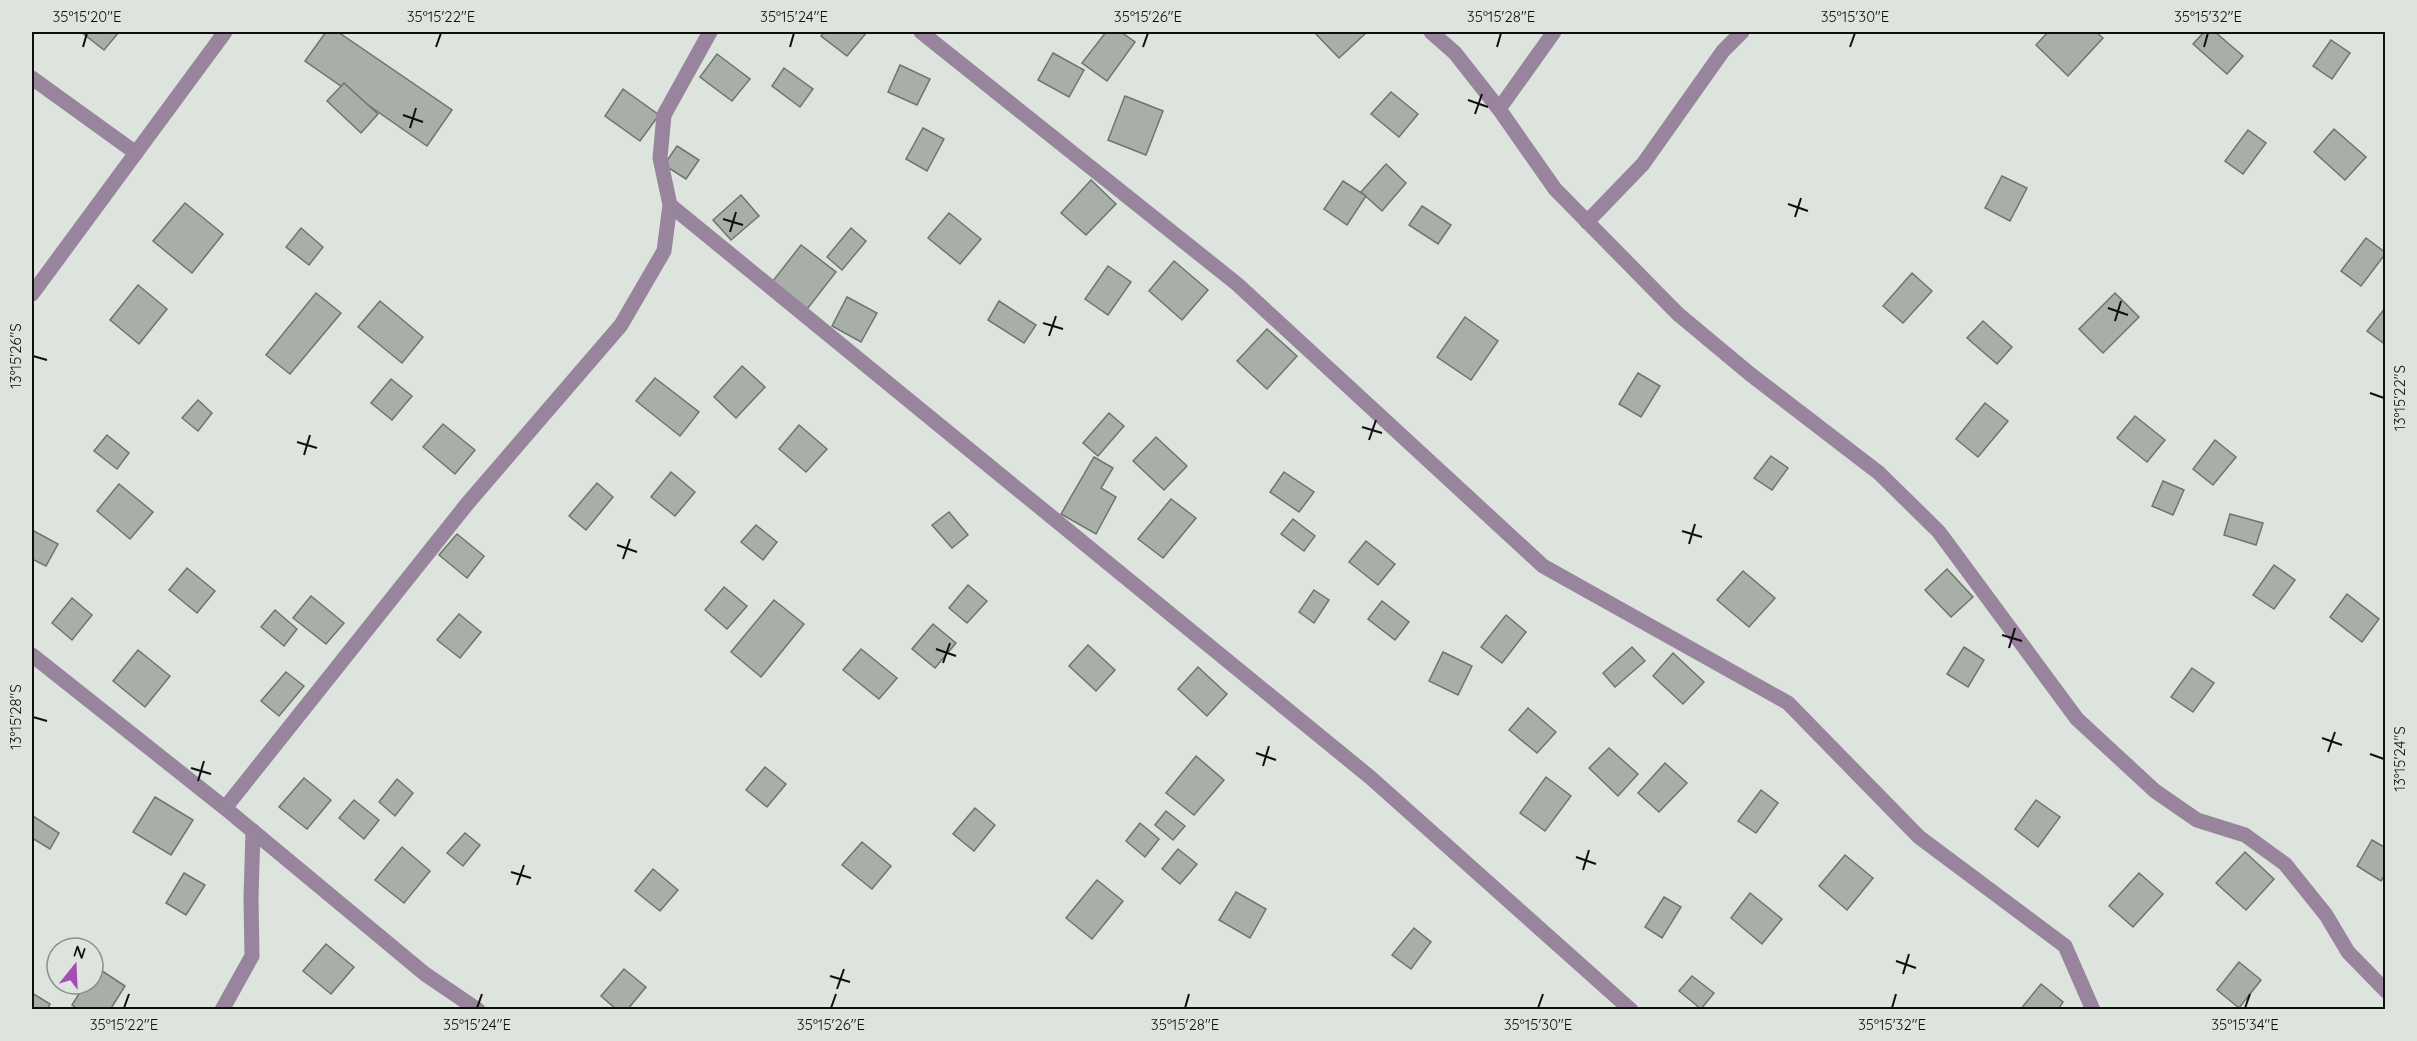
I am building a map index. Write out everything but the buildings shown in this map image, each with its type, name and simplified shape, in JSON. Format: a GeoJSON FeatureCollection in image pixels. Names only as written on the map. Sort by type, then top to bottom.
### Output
{"type":"FeatureCollection","features":[{"type":"Feature","properties":{"kind":"street"},"geometry":{"type":"LineString","coordinates":[[32,294],[225,32]]}},
{"type":"Feature","properties":{"kind":"street"},"geometry":{"type":"LineString","coordinates":[[225,808],[467,504],[621,325],[664,251],[670,205],[660,158],[664,115],[710,32]]}},
{"type":"Feature","properties":{"kind":"street"},"geometry":{"type":"LineString","coordinates":[[921,32],[1237,284],[1543,566],[1788,703],[1918,837],[2065,946],[2093,1010]]}},
{"type":"Feature","properties":{"kind":"street"},"geometry":{"type":"LineString","coordinates":[[1431,32],[1455,53],[1499,109],[1555,189],[1677,314],[1749,374],[1879,473],[1939,532],[2077,719],[2155,791],[2197,820],[2245,835],[2284,864],[2326,915],[2348,952],[2385,991]]}},
{"type":"Feature","properties":{"kind":"street"},"geometry":{"type":"LineString","coordinates":[[1499,109],[1554,32]]}},
{"type":"Feature","properties":{"kind":"street"},"geometry":{"type":"LineString","coordinates":[[1587,222],[1643,164],[1723,51],[1742,32]]}},
{"type":"Feature","properties":{"kind":"street"},"geometry":{"type":"LineString","coordinates":[[32,78],[136,153]]}},
{"type":"Feature","properties":{"kind":"street"},"geometry":{"type":"LineString","coordinates":[[670,205],[1371,778],[1631,1010]]}},
{"type":"Feature","properties":{"kind":"street"},"geometry":{"type":"LineString","coordinates":[[32,655],[225,808],[425,974],[478,1010]]}},
{"type":"Feature","properties":{"kind":"street"},"geometry":{"type":"LineString","coordinates":[[222,1010],[252,956],[253,831]]}}]}
